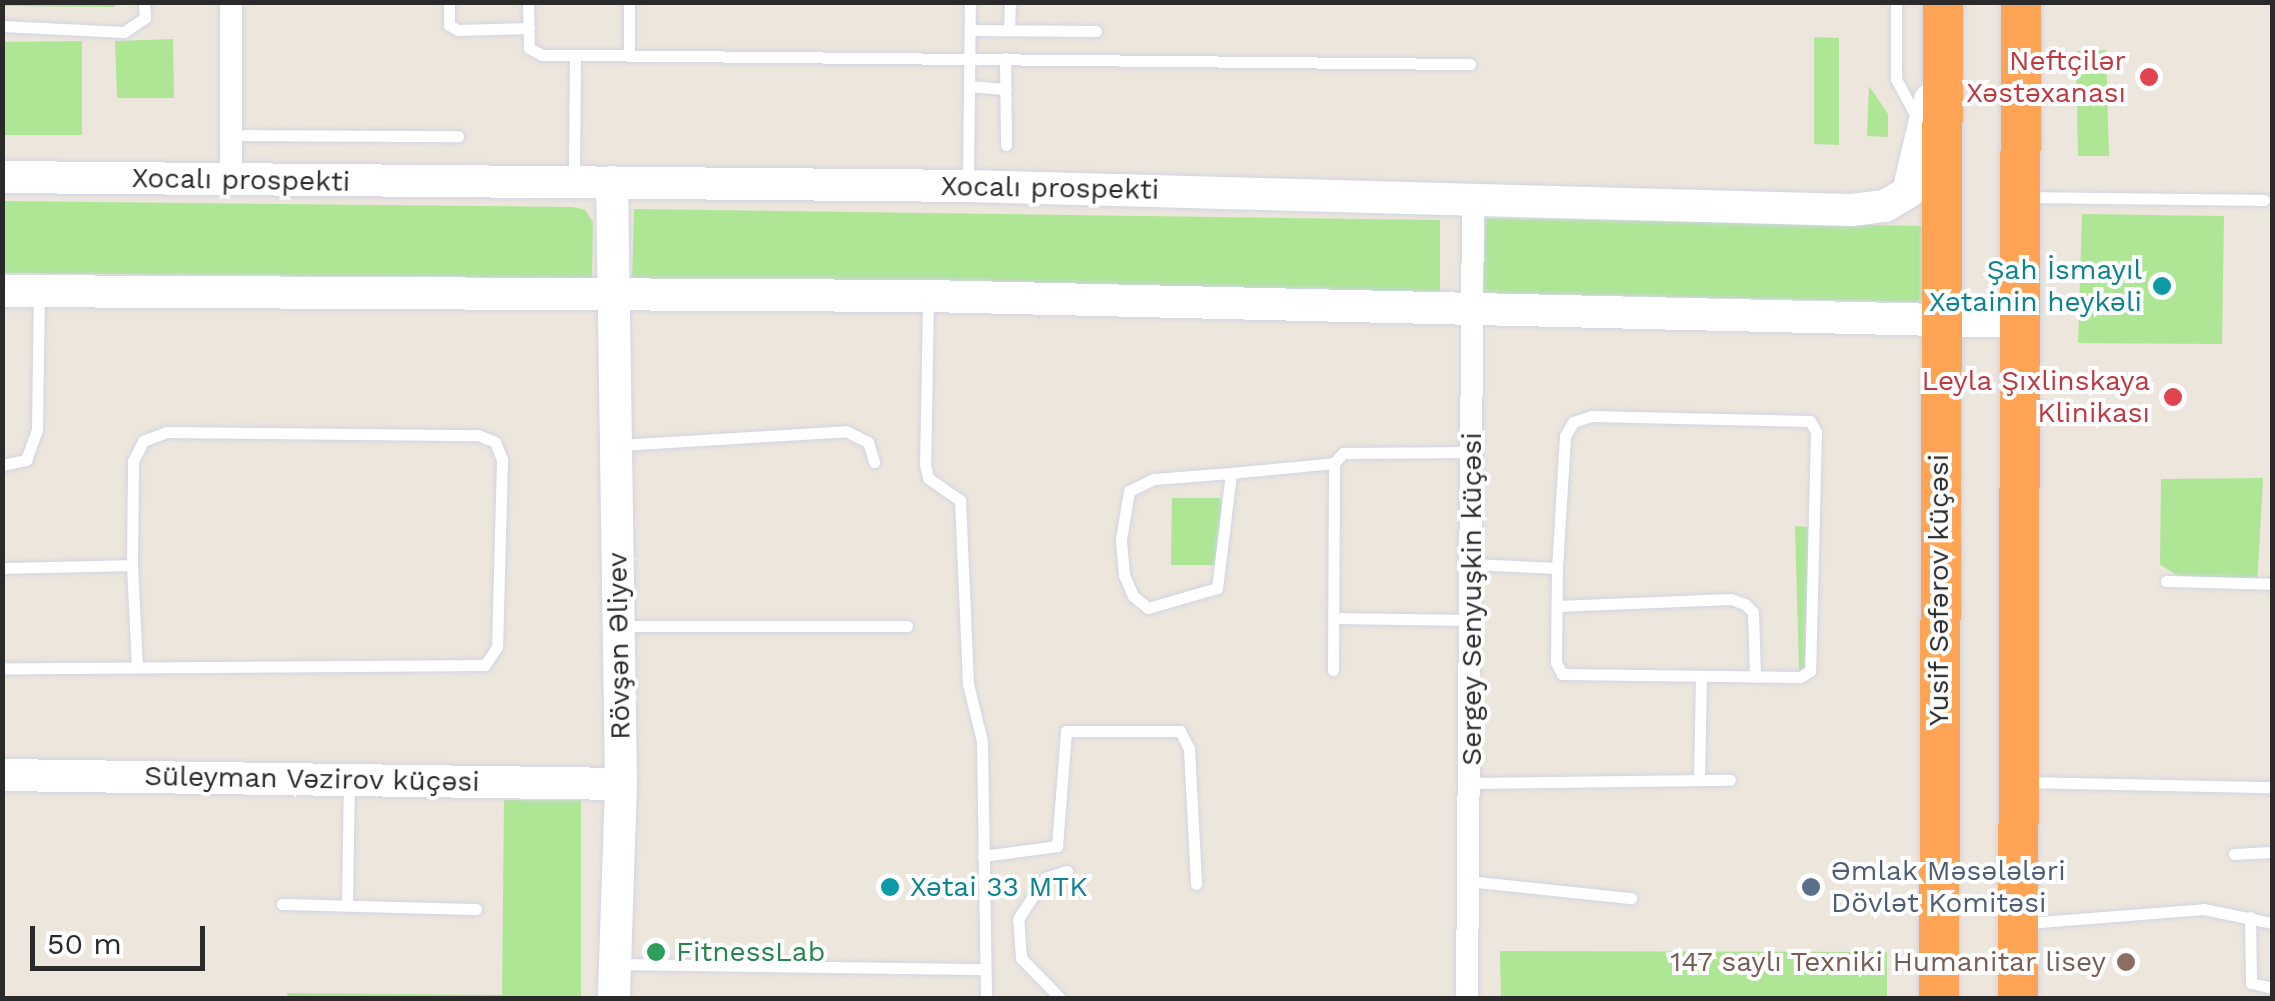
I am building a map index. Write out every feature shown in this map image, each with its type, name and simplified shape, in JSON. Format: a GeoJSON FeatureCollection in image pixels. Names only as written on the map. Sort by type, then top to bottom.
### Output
{"type":"FeatureCollection","features":[{"type":"Feature","properties":{"kind":"highway"},"geometry":{"type":"LineString","coordinates":[[2018,998],[2021,2]]}},
{"type":"Feature","properties":{"kind":"highway","name":"Yusif Səfərov küçəsi"},"geometry":{"type":"LineString","coordinates":[[1938,998],[1943,6]]}},
{"type":"Feature","properties":{"kind":"main road","name":"Xocalı prospekti"},"geometry":{"type":"LineString","coordinates":[[2,177],[968,186],[1870,209],[1908,192],[1924,134],[1943,6]]}},
{"type":"Feature","properties":{"kind":"main road","name":"Rövşən Əliyev"},"geometry":{"type":"LineString","coordinates":[[612,182],[621,784],[614,998]]}},
{"type":"Feature","properties":{"kind":"main road"},"geometry":{"type":"LineString","coordinates":[[2,291],[928,296],[2020,322]]}},
{"type":"Feature","properties":{"kind":"main road","name":"Süleyman Vəzirov küçəsi"},"geometry":{"type":"LineString","coordinates":[[2,775],[621,784]]}},
{"type":"Feature","properties":{"kind":"street"},"geometry":{"type":"LineString","coordinates":[[230,2],[231,180]]}},
{"type":"Feature","properties":{"kind":"street","name":"Sergey Senyuşkin küçəsi"},"geometry":{"type":"LineString","coordinates":[[1468,998],[1473,200]]}},
{"type":"Feature","properties":{"kind":"lane"},"geometry":{"type":"LineString","coordinates":[[2,26],[124,32],[145,18],[144,2]]}},
{"type":"Feature","properties":{"kind":"lane"},"geometry":{"type":"LineString","coordinates":[[449,2],[449,25],[458,30],[528,28]]}},
{"type":"Feature","properties":{"kind":"lane"},"geometry":{"type":"LineString","coordinates":[[528,2],[528,28],[535,53],[1470,64]]}},
{"type":"Feature","properties":{"kind":"lane"},"geometry":{"type":"LineString","coordinates":[[629,2],[629,55]]}},
{"type":"Feature","properties":{"kind":"lane"},"geometry":{"type":"LineString","coordinates":[[968,186],[970,2]]}},
{"type":"Feature","properties":{"kind":"lane"},"geometry":{"type":"LineString","coordinates":[[1009,30],[1010,2]]}},
{"type":"Feature","properties":{"kind":"lane"},"geometry":{"type":"LineString","coordinates":[[1896,2],[1896,78],[1924,134]]}},
{"type":"Feature","properties":{"kind":"lane"},"geometry":{"type":"LineString","coordinates":[[970,30],[1096,31]]}},
{"type":"Feature","properties":{"kind":"lane"},"geometry":{"type":"LineString","coordinates":[[574,181],[576,55]]}},
{"type":"Feature","properties":{"kind":"lane"},"geometry":{"type":"LineString","coordinates":[[1005,58],[1006,145]]}},
{"type":"Feature","properties":{"kind":"lane"},"geometry":{"type":"LineString","coordinates":[[969,86],[1006,90]]}},
{"type":"Feature","properties":{"kind":"lane"},"geometry":{"type":"LineString","coordinates":[[231,135],[458,136]]}},
{"type":"Feature","properties":{"kind":"lane"},"geometry":{"type":"LineString","coordinates":[[2020,197],[2264,200]]}},
{"type":"Feature","properties":{"kind":"lane"},"geometry":{"type":"LineString","coordinates":[[2,465],[26,460],[37,430],[39,291]]}},
{"type":"Feature","properties":{"kind":"lane"},"geometry":{"type":"LineString","coordinates":[[928,296],[925,464],[928,478],[960,500],[968,684],[982,741],[986,998]]}},
{"type":"Feature","properties":{"kind":"lane"},"geometry":{"type":"LineString","coordinates":[[1666,416],[1810,421],[1816,432],[1814,658],[1800,677],[1562,674],[1556,662],[1557,568],[1565,436],[1573,422],[1666,416]]}},
{"type":"Feature","properties":{"kind":"lane"},"geometry":{"type":"LineString","coordinates":[[616,445],[846,431],[868,442],[874,462]]}},
{"type":"Feature","properties":{"kind":"lane"},"geometry":{"type":"LineString","coordinates":[[2,668],[485,665],[496,648],[502,459],[494,442],[478,435],[166,432],[143,441],[133,461],[136,666]]}},
{"type":"Feature","properties":{"kind":"lane"},"geometry":{"type":"LineString","coordinates":[[1332,670],[1334,464],[1344,453],[1473,452]]}},
{"type":"Feature","properties":{"kind":"lane"},"geometry":{"type":"LineString","coordinates":[[1231,473],[1217,588],[1148,608],[1133,596],[1124,576],[1121,539],[1129,491],[1154,479],[1334,464]]}},
{"type":"Feature","properties":{"kind":"lane"},"geometry":{"type":"LineString","coordinates":[[1472,564],[1557,568]]}},
{"type":"Feature","properties":{"kind":"lane"},"geometry":{"type":"LineString","coordinates":[[2,568],[132,565]]}},
{"type":"Feature","properties":{"kind":"lane"},"geometry":{"type":"LineString","coordinates":[[2166,581],[2272,584]]}},
{"type":"Feature","properties":{"kind":"lane"},"geometry":{"type":"LineString","coordinates":[[1557,606],[1745,604],[1753,612],[1755,677]]}},
{"type":"Feature","properties":{"kind":"lane"},"geometry":{"type":"LineString","coordinates":[[1334,618],[1472,620]]}},
{"type":"Feature","properties":{"kind":"lane"},"geometry":{"type":"LineString","coordinates":[[619,626],[907,626]]}},
{"type":"Feature","properties":{"kind":"lane"},"geometry":{"type":"LineString","coordinates":[[1700,780],[1701,677]]}},
{"type":"Feature","properties":{"kind":"lane"},"geometry":{"type":"LineString","coordinates":[[983,856],[1057,846],[1066,731],[1180,731],[1190,749],[1196,884]]}},
{"type":"Feature","properties":{"kind":"lane"},"geometry":{"type":"LineString","coordinates":[[347,905],[350,779]]}},
{"type":"Feature","properties":{"kind":"lane"},"geometry":{"type":"LineString","coordinates":[[1471,783],[1730,780]]}},
{"type":"Feature","properties":{"kind":"lane"},"geometry":{"type":"LineString","coordinates":[[2019,782],[2272,787]]}},
{"type":"Feature","properties":{"kind":"lane"},"geometry":{"type":"LineString","coordinates":[[2234,854],[2272,852]]}},
{"type":"Feature","properties":{"kind":"lane"},"geometry":{"type":"LineString","coordinates":[[1060,998],[1021,958],[1018,919],[1045,878],[1067,871]]}},
{"type":"Feature","properties":{"kind":"lane"},"geometry":{"type":"LineString","coordinates":[[1468,882],[1631,898]]}},
{"type":"Feature","properties":{"kind":"lane"},"geometry":{"type":"LineString","coordinates":[[282,904],[476,909]]}},
{"type":"Feature","properties":{"kind":"lane"},"geometry":{"type":"LineString","coordinates":[[2018,924],[2203,908],[2272,922]]}},
{"type":"Feature","properties":{"kind":"lane"},"geometry":{"type":"LineString","coordinates":[[2250,917],[2251,983],[2272,988]]}},
{"type":"Feature","properties":{"kind":"lane"},"geometry":{"type":"LineString","coordinates":[[616,964],[985,969]]}},
{"type":"Feature","properties":{"kind":"green space"},"geometry":{"type":"Polygon","coordinates":[[[3,2],[115,2],[115,7],[3,6],[3,2]]]}},
{"type":"Feature","properties":{"kind":"green space"},"geometry":{"type":"Polygon","coordinates":[[[1814,37],[1839,38],[1839,145],[1814,144],[1814,37]]]}},
{"type":"Feature","properties":{"kind":"green space"},"geometry":{"type":"Polygon","coordinates":[[[173,39],[174,98],[117,98],[115,41],[173,39]]]}},
{"type":"Feature","properties":{"kind":"green space"},"geometry":{"type":"Polygon","coordinates":[[[82,41],[82,135],[3,135],[3,42],[82,41]]]}},
{"type":"Feature","properties":{"kind":"green space"},"geometry":{"type":"Polygon","coordinates":[[[2106,50],[2109,156],[2078,156],[2076,51],[2106,50]]]}},
{"type":"Feature","properties":{"kind":"green space"},"geometry":{"type":"Polygon","coordinates":[[[1869,86],[1888,114],[1888,137],[1867,136],[1869,86]]]}},
{"type":"Feature","properties":{"kind":"green space"},"geometry":{"type":"Polygon","coordinates":[[[3,201],[573,207],[585,210],[593,222],[592,278],[3,273],[3,201]]]}},
{"type":"Feature","properties":{"kind":"green space"},"geometry":{"type":"Polygon","coordinates":[[[634,209],[1440,220],[1440,292],[632,281],[634,209]]]}},
{"type":"Feature","properties":{"kind":"green space"},"geometry":{"type":"Polygon","coordinates":[[[2082,214],[2224,216],[2222,344],[2078,343],[2082,214]]]}},
{"type":"Feature","properties":{"kind":"green space"},"geometry":{"type":"Polygon","coordinates":[[[1485,218],[1925,226],[1924,302],[1483,293],[1485,218]]]}},
{"type":"Feature","properties":{"kind":"green space"},"geometry":{"type":"Polygon","coordinates":[[[2263,478],[2257,587],[2195,585],[2160,565],[2161,479],[2263,478]]]}},
{"type":"Feature","properties":{"kind":"green space"},"geometry":{"type":"Polygon","coordinates":[[[1172,498],[1221,498],[1221,565],[1171,565],[1172,498]]]}},
{"type":"Feature","properties":{"kind":"green space"},"geometry":{"type":"Polygon","coordinates":[[[1795,526],[1810,527],[1806,667],[1799,671],[1795,526]]]}},
{"type":"Feature","properties":{"kind":"green space"},"geometry":{"type":"Polygon","coordinates":[[[504,800],[581,800],[581,998],[288,998],[287,993],[502,995],[504,800]]]}},
{"type":"Feature","properties":{"kind":"green space"},"geometry":{"type":"Polygon","coordinates":[[[1500,951],[1887,952],[1887,998],[1501,998],[1500,951]]]}},
{"type":"Feature","properties":{"kind":"place","name":"Neftçilər Xəstəxanası"},"geometry":{"type":"Point","coordinates":[2149,77]}},
{"type":"Feature","properties":{"kind":"place","name":"Şah İsmayıl Xətainin heykəli"},"geometry":{"type":"Point","coordinates":[2162,286]}},
{"type":"Feature","properties":{"kind":"place","name":"Leyla Şıxlinskaya Klinikası"},"geometry":{"type":"Point","coordinates":[2173,397]}},
{"type":"Feature","properties":{"kind":"place","name":"Xətai 33 MTK"},"geometry":{"type":"Point","coordinates":[890,887]}},
{"type":"Feature","properties":{"kind":"place","name":"Əmlak Məsələləri Dövlət Komitəsi"},"geometry":{"type":"Point","coordinates":[1811,887]}},
{"type":"Feature","properties":{"kind":"place","name":"FitnessLab"},"geometry":{"type":"Point","coordinates":[656,952]}},
{"type":"Feature","properties":{"kind":"place","name":"147 saylı Texniki Humanitar lisey"},"geometry":{"type":"Point","coordinates":[2126,962]}}]}
